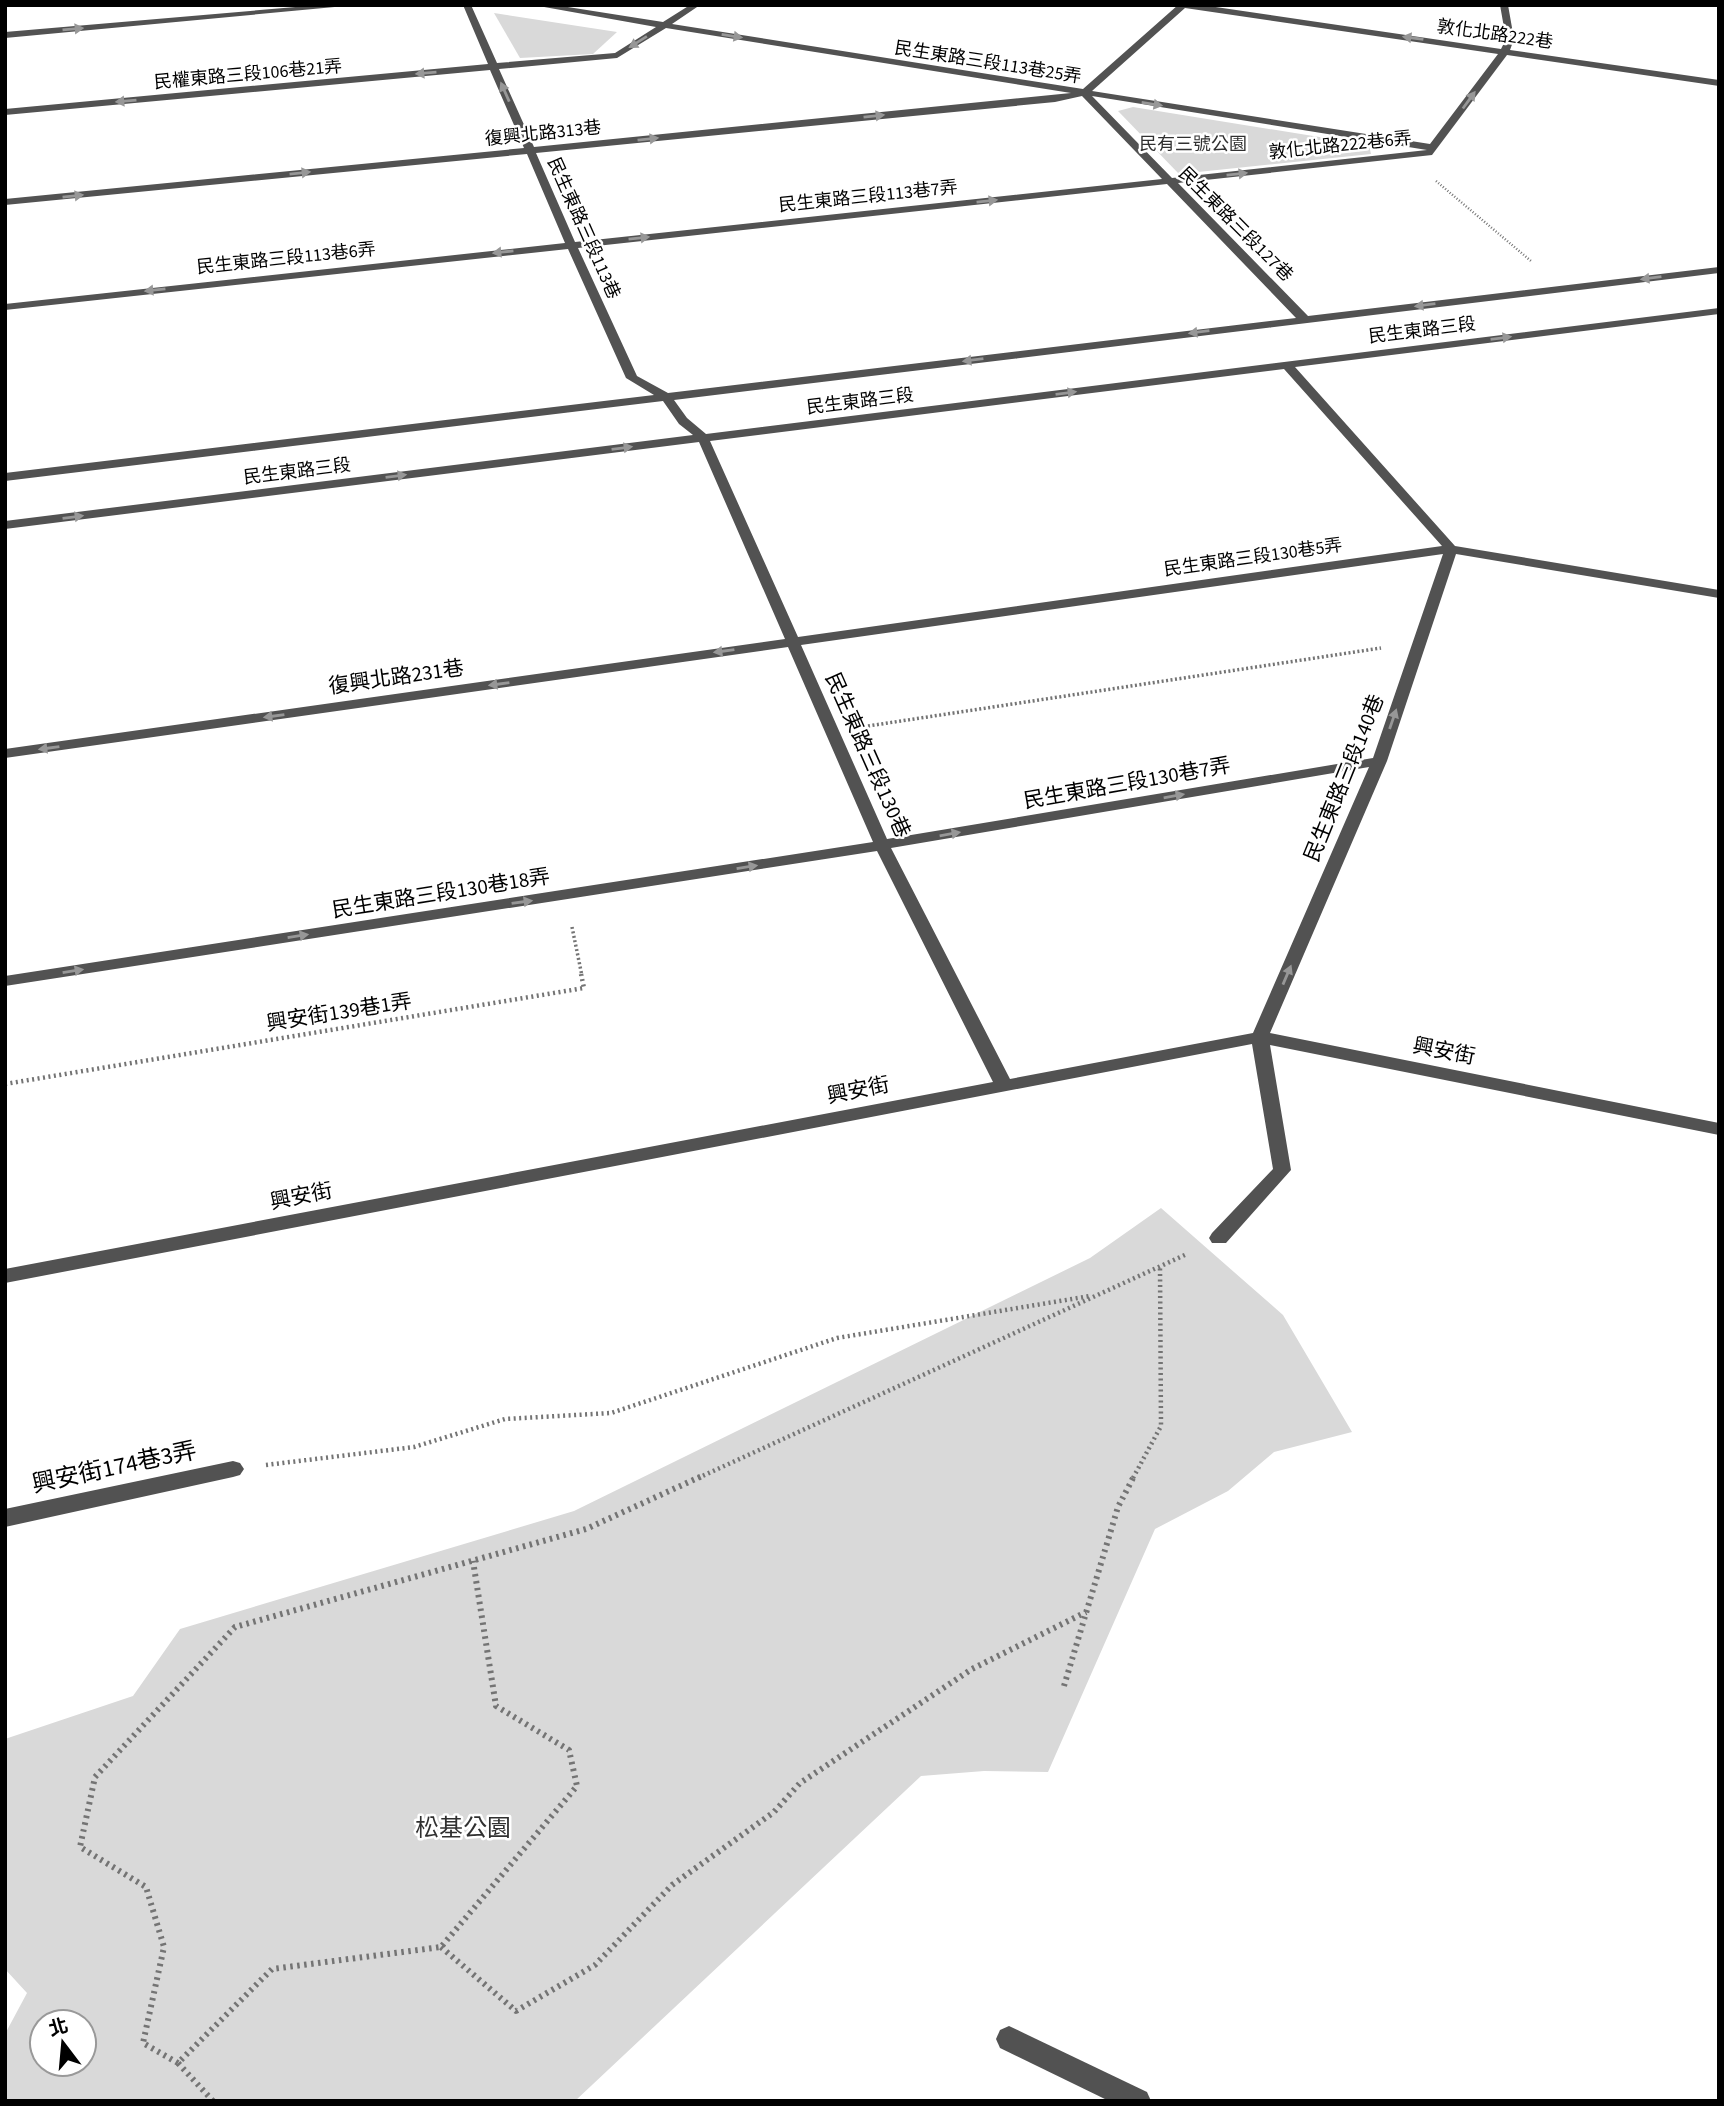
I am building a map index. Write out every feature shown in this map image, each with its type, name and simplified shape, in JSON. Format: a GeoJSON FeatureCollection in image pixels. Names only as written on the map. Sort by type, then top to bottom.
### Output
{"type":"FeatureCollection","features":[{"type":"Feature","properties":{"kind":"street"},"geometry":{"type":"LineString","coordinates":[[5,35],[352,5]]}},
{"type":"Feature","properties":{"kind":"street","name":"民生東路三段113巷"},"geometry":{"type":"LineString","coordinates":[[467,5],[632,378],[666,397],[684,421],[703,438]]}},
{"type":"Feature","properties":{"kind":"street","name":"民生東路三段113巷25弄"},"geometry":{"type":"LineString","coordinates":[[537,5],[1433,148]]}},
{"type":"Feature","properties":{"kind":"street","name":"民權東路三段106巷21弄"},"geometry":{"type":"LineString","coordinates":[[5,112],[617,55],[696,5]]}},
{"type":"Feature","properties":{"kind":"street"},"geometry":{"type":"LineString","coordinates":[[1084,93],[1183,5]]}},
{"type":"Feature","properties":{"kind":"street","name":"敦化北路222巷"},"geometry":{"type":"LineString","coordinates":[[1183,5],[1719,83]]}},
{"type":"Feature","properties":{"kind":"street"},"geometry":{"type":"LineString","coordinates":[[1504,5],[1510,39],[1505,51]]}},
{"type":"Feature","properties":{"kind":"street","name":"敦化北路222巷6弄"},"geometry":{"type":"LineString","coordinates":[[1169,182],[1429,153],[1505,51]]}},
{"type":"Feature","properties":{"kind":"street","name":"復興北路313巷"},"geometry":{"type":"LineString","coordinates":[[5,202],[1055,99],[1084,93]]}},
{"type":"Feature","properties":{"kind":"street","name":"民生東路三段127巷"},"geometry":{"type":"LineString","coordinates":[[1084,93],[1305,320]]}},
{"type":"Feature","properties":{"kind":"street","name":"民生東路三段113巷7弄"},"geometry":{"type":"LineString","coordinates":[[571,245],[1169,182]]}},
{"type":"Feature","properties":{"kind":"street","name":"民生東路三段113巷6弄"},"geometry":{"type":"LineString","coordinates":[[5,307],[571,245]]}},
{"type":"Feature","properties":{"kind":"street","name":"民生東路三段"},"geometry":{"type":"LineString","coordinates":[[5,477],[1719,270]]}},
{"type":"Feature","properties":{"kind":"street","name":"民生東路三段"},"geometry":{"type":"LineString","coordinates":[[5,526],[1719,311]]}},
{"type":"Feature","properties":{"kind":"street"},"geometry":{"type":"LineString","coordinates":[[1287,365],[1451,549]]}},
{"type":"Feature","properties":{"kind":"street","name":"民生東路三段130巷"},"geometry":{"type":"LineString","coordinates":[[703,438],[882,845],[1004,1085]]}},
{"type":"Feature","properties":{"kind":"street","name":"民生東路三段130巷5弄"},"geometry":{"type":"LineString","coordinates":[[792,642],[1451,549],[1719,594]]}},
{"type":"Feature","properties":{"kind":"street","name":"民生東路三段140巷"},"geometry":{"type":"LineString","coordinates":[[1261,1037],[1379,761],[1451,549]]}},
{"type":"Feature","properties":{"kind":"street","name":"復興北路231巷"},"geometry":{"type":"LineString","coordinates":[[5,754],[792,642]]}},
{"type":"Feature","properties":{"kind":"street","name":"民生東路三段130巷7弄"},"geometry":{"type":"LineString","coordinates":[[882,845],[1379,761]]}},
{"type":"Feature","properties":{"kind":"street","name":"民生東路三段130巷18弄"},"geometry":{"type":"LineString","coordinates":[[5,981],[882,845]]}},
{"type":"Feature","properties":{"kind":"street"},"geometry":{"type":"LineString","coordinates":[[1219,1238],[1282,1170],[1261,1037]]}},
{"type":"Feature","properties":{"kind":"street","name":"興安街"},"geometry":{"type":"LineString","coordinates":[[5,1276],[1261,1037],[1719,1129]]}},
{"type":"Feature","properties":{"kind":"street","name":"興安街174巷3弄"},"geometry":{"type":"LineString","coordinates":[[5,1518],[233,1469]]}},
{"type":"Feature","properties":{"kind":"street"},"geometry":{"type":"LineString","coordinates":[[1009,2039],[1139,2101]]}},
{"type":"Feature","properties":{"kind":"path"},"geometry":{"type":"LineString","coordinates":[[1405,156],[1531,262]]}},
{"type":"Feature","properties":{"kind":"path"},"geometry":{"type":"LineString","coordinates":[[832,732],[1420,642]]}},
{"type":"Feature","properties":{"kind":"path","name":"興安街139巷1弄"},"geometry":{"type":"LineString","coordinates":[[5,1084],[584,988],[565,895]]}},
{"type":"Feature","properties":{"kind":"path"},"geometry":{"type":"LineString","coordinates":[[213,2101],[178,2063],[143,2043],[164,1948],[146,1887],[80,1847],[95,1777],[235,1627],[586,1529],[1219,1238]]}},
{"type":"Feature","properties":{"kind":"path"},"geometry":{"type":"LineString","coordinates":[[1065,1686],[1118,1507],[1161,1426],[1160,1266]]}},
{"type":"Feature","properties":{"kind":"path"},"geometry":{"type":"LineString","coordinates":[[233,1469],[414,1447],[505,1419],[611,1413],[836,1338],[1098,1294]]}},
{"type":"Feature","properties":{"kind":"path"},"geometry":{"type":"LineString","coordinates":[[178,2063],[272,1969],[441,1947],[577,1786],[569,1750],[496,1706],[473,1561]]}},
{"type":"Feature","properties":{"kind":"path"},"geometry":{"type":"LineString","coordinates":[[441,1947],[516,2011],[594,1965],[672,1885],[774,1812],[800,1783],[972,1669],[1086,1612]]}},
{"type":"Feature","properties":{"kind":"green space"},"geometry":{"type":"Polygon","coordinates":[[[494,13],[617,32],[593,54],[520,58],[494,13]]]}},
{"type":"Feature","properties":{"kind":"green space","name":"民有三號公園"},"geometry":{"type":"Polygon","coordinates":[[[1133,107],[1369,145],[1371,154],[1179,174],[1118,111],[1133,107]]]}},
{"type":"Feature","properties":{"kind":"green space","name":"松基公園"},"geometry":{"type":"Polygon","coordinates":[[[1161,1208],[1283,1315],[1352,1432],[1274,1452],[1228,1491],[1155,1529],[1048,1772],[984,1771],[921,1776],[575,2101],[5,2101],[5,2034],[27,1993],[5,1969],[5,1739],[133,1696],[180,1629],[574,1511],[1090,1258],[1161,1208]]]}}]}
